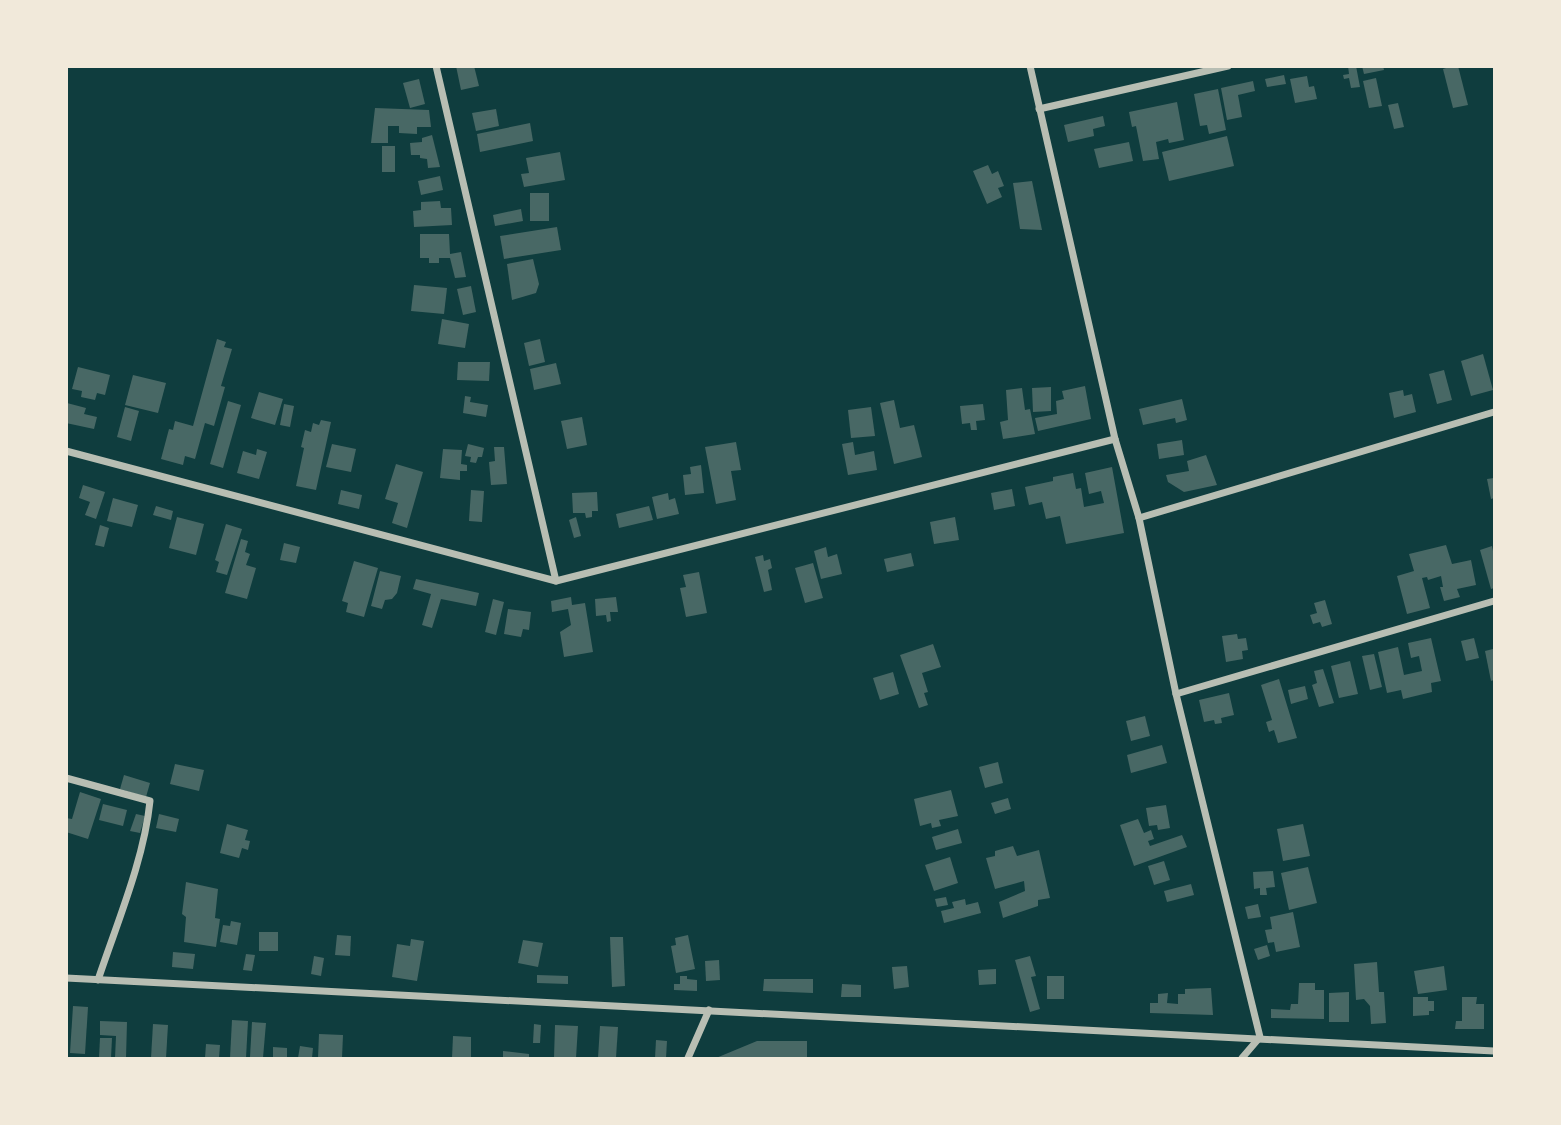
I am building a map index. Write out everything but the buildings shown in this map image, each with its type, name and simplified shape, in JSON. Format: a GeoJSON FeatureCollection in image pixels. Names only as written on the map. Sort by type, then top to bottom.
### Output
{"type":"FeatureCollection","features":[{"type":"Feature","properties":{"kind":"street"},"geometry":{"type":"LineString","coordinates":[[436,66],[556,580]]}},
{"type":"Feature","properties":{"kind":"street"},"geometry":{"type":"LineString","coordinates":[[1030,66],[1115,439],[1139,518],[1176,694],[1260,1037]]}},
{"type":"Feature","properties":{"kind":"street"},"geometry":{"type":"LineString","coordinates":[[1040,109],[1228,66]]}},
{"type":"Feature","properties":{"kind":"street"},"geometry":{"type":"LineString","coordinates":[[1139,518],[1494,412]]}},
{"type":"Feature","properties":{"kind":"street"},"geometry":{"type":"LineString","coordinates":[[66,451],[556,580],[1115,439]]}},
{"type":"Feature","properties":{"kind":"street"},"geometry":{"type":"LineString","coordinates":[[1176,694],[1494,601]]}},
{"type":"Feature","properties":{"kind":"street"},"geometry":{"type":"LineString","coordinates":[[66,778],[150,801],[149,819],[99,980]]}},
{"type":"Feature","properties":{"kind":"street"},"geometry":{"type":"LineString","coordinates":[[66,978],[1494,1051]]}},
{"type":"Feature","properties":{"kind":"street"},"geometry":{"type":"LineString","coordinates":[[688,1059],[709,1010]]}},
{"type":"Feature","properties":{"kind":"street"},"geometry":{"type":"LineString","coordinates":[[1242,1059],[1260,1037]]}}]}
